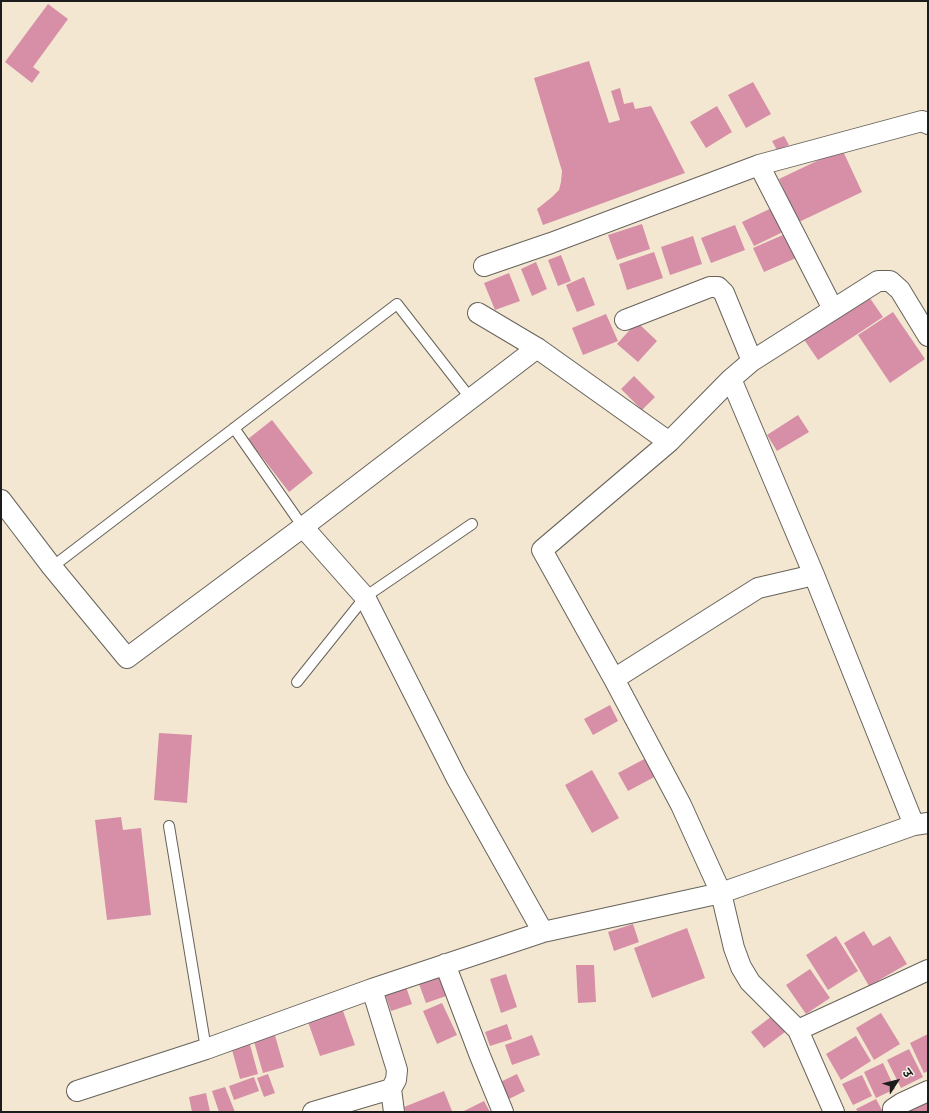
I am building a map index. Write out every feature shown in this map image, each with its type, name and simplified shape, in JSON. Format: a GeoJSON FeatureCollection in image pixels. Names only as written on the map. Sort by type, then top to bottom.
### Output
{"type":"FeatureCollection","features":[{"type":"Feature","properties":{"kind":"street"},"geometry":{"type":"LineString","coordinates":[[484,266],[759,165],[922,120],[928,124]]}},
{"type":"Feature","properties":{"kind":"street"},"geometry":{"type":"LineString","coordinates":[[759,165],[833,308]]}},
{"type":"Feature","properties":{"kind":"street"},"geometry":{"type":"LineString","coordinates":[[834,1112],[798,1030],[750,982],[741,967],[734,948],[721,893],[681,805],[614,679],[542,550],[669,442],[752,361],[878,280],[890,281],[900,290],[928,336]]}},
{"type":"Feature","properties":{"kind":"street"},"geometry":{"type":"LineString","coordinates":[[625,320],[710,287],[718,287],[724,293],[752,361]]}},
{"type":"Feature","properties":{"kind":"street"},"geometry":{"type":"LineString","coordinates":[[478,313],[537,348],[669,442]]}},
{"type":"Feature","properties":{"kind":"street"},"geometry":{"type":"LineString","coordinates":[[1,500],[52,567],[127,658],[303,527],[537,348]]}},
{"type":"Feature","properties":{"kind":"street"},"geometry":{"type":"LineString","coordinates":[[77,1091],[206,1049],[372,989],[543,932],[721,893],[921,824],[732,379]]}},
{"type":"Feature","properties":{"kind":"street"},"geometry":{"type":"LineString","coordinates":[[303,527],[365,597],[456,777],[543,932]]}},
{"type":"Feature","properties":{"kind":"street"},"geometry":{"type":"LineString","coordinates":[[614,679],[758,588],[814,575]]}},
{"type":"Feature","properties":{"kind":"street"},"geometry":{"type":"LineString","coordinates":[[445,964],[503,1112]]}},
{"type":"Feature","properties":{"kind":"street"},"geometry":{"type":"LineString","coordinates":[[798,1030],[928,970]]}},
{"type":"Feature","properties":{"kind":"street"},"geometry":{"type":"LineString","coordinates":[[372,989],[397,1070],[396,1080],[391,1089],[394,1112]]}},
{"type":"Feature","properties":{"kind":"street"},"geometry":{"type":"LineString","coordinates":[[313,1112],[391,1089]]}},
{"type":"Feature","properties":{"kind":"street"},"geometry":{"type":"LineString","coordinates":[[893,1112],[893,1109],[902,1103],[928,1091]]}},
{"type":"Feature","properties":{"kind":"lane"},"geometry":{"type":"LineString","coordinates":[[52,567],[397,304],[471,399]]}},
{"type":"Feature","properties":{"kind":"lane"},"geometry":{"type":"LineString","coordinates":[[234,428],[303,527]]}},
{"type":"Feature","properties":{"kind":"lane"},"geometry":{"type":"LineString","coordinates":[[297,682],[365,597],[472,524]]}},
{"type":"Feature","properties":{"kind":"lane"},"geometry":{"type":"LineString","coordinates":[[169,826],[206,1049]]}},
{"type":"Feature","properties":{"kind":"building"},"geometry":{"type":"Polygon","coordinates":[[[48,4],[68,19],[33,67],[40,72],[32,83],[5,62],[48,4]]]}},
{"type":"Feature","properties":{"kind":"building"},"geometry":{"type":"Polygon","coordinates":[[[589,61],[609,123],[620,120],[611,91],[620,88],[624,104],[633,102],[635,109],[651,106],[685,173],[543,225],[537,209],[559,190],[562,171],[534,78],[589,61]]]}},
{"type":"Feature","properties":{"kind":"building"},"geometry":{"type":"Polygon","coordinates":[[[753,82],[771,114],[746,128],[728,95],[753,82]]]}},
{"type":"Feature","properties":{"kind":"building"},"geometry":{"type":"Polygon","coordinates":[[[717,106],[732,132],[706,148],[690,122],[717,106]]]}},
{"type":"Feature","properties":{"kind":"building"},"geometry":{"type":"Polygon","coordinates":[[[784,136],[789,145],[777,150],[772,141],[784,136]]]}},
{"type":"Feature","properties":{"kind":"building"},"geometry":{"type":"Polygon","coordinates":[[[842,149],[862,192],[799,222],[779,179],[842,149]]]}},
{"type":"Feature","properties":{"kind":"building"},"geometry":{"type":"Polygon","coordinates":[[[776,206],[787,230],[754,246],[742,222],[776,206]]]}},
{"type":"Feature","properties":{"kind":"building"},"geometry":{"type":"Polygon","coordinates":[[[642,224],[650,249],[617,260],[608,235],[642,224]]]}},
{"type":"Feature","properties":{"kind":"building"},"geometry":{"type":"Polygon","coordinates":[[[735,225],[745,250],[711,263],[701,238],[735,225]]]}},
{"type":"Feature","properties":{"kind":"building"},"geometry":{"type":"Polygon","coordinates":[[[785,234],[796,258],[764,272],[753,248],[785,234]]]}},
{"type":"Feature","properties":{"kind":"building"},"geometry":{"type":"Polygon","coordinates":[[[693,236],[702,264],[670,275],[661,247],[693,236]]]}},
{"type":"Feature","properties":{"kind":"building"},"geometry":{"type":"Polygon","coordinates":[[[654,252],[663,278],[627,290],[619,264],[654,252]]]}},
{"type":"Feature","properties":{"kind":"building"},"geometry":{"type":"Polygon","coordinates":[[[561,255],[571,281],[558,286],[548,260],[561,255]]]}},
{"type":"Feature","properties":{"kind":"building"},"geometry":{"type":"Polygon","coordinates":[[[536,262],[547,289],[532,296],[521,269],[536,262]]]}},
{"type":"Feature","properties":{"kind":"building"},"geometry":{"type":"Polygon","coordinates":[[[509,273],[520,301],[495,310],[484,283],[509,273]]]}},
{"type":"Feature","properties":{"kind":"building"},"geometry":{"type":"Polygon","coordinates":[[[584,277],[595,305],[577,312],[566,285],[584,277]]]}},
{"type":"Feature","properties":{"kind":"building"},"geometry":{"type":"Polygon","coordinates":[[[867,294],[883,317],[818,360],[803,338],[867,294]]]}},
{"type":"Feature","properties":{"kind":"building"},"geometry":{"type":"Polygon","coordinates":[[[893,312],[925,359],[890,383],[858,335],[893,312]]]}},
{"type":"Feature","properties":{"kind":"building"},"geometry":{"type":"Polygon","coordinates":[[[606,314],[618,341],[583,355],[572,328],[606,314]]]}},
{"type":"Feature","properties":{"kind":"building"},"geometry":{"type":"Polygon","coordinates":[[[637,322],[657,341],[638,362],[617,344],[637,322]]]}},
{"type":"Feature","properties":{"kind":"building"},"geometry":{"type":"Polygon","coordinates":[[[634,376],[655,397],[642,410],[621,389],[634,376]]]}},
{"type":"Feature","properties":{"kind":"building"},"geometry":{"type":"Polygon","coordinates":[[[798,415],[809,432],[777,451],[767,435],[798,415]]]}},
{"type":"Feature","properties":{"kind":"building"},"geometry":{"type":"Polygon","coordinates":[[[272,420],[313,473],[289,492],[248,439],[272,420]]]}},
{"type":"Feature","properties":{"kind":"building"},"geometry":{"type":"Polygon","coordinates":[[[610,705],[618,721],[593,735],[584,719],[610,705]]]}},
{"type":"Feature","properties":{"kind":"building"},"geometry":{"type":"Polygon","coordinates":[[[159,733],[192,735],[187,803],[154,800],[159,733]]]}},
{"type":"Feature","properties":{"kind":"building"},"geometry":{"type":"Polygon","coordinates":[[[650,756],[660,774],[628,791],[618,773],[650,756]]]}},
{"type":"Feature","properties":{"kind":"building"},"geometry":{"type":"Polygon","coordinates":[[[592,770],[619,818],[592,833],[565,785],[592,770]]]}},
{"type":"Feature","properties":{"kind":"building"},"geometry":{"type":"Polygon","coordinates":[[[121,817],[123,830],[141,828],[151,915],[107,920],[95,820],[121,817]]]}},
{"type":"Feature","properties":{"kind":"building"},"geometry":{"type":"Polygon","coordinates":[[[633,924],[639,942],[614,951],[608,932],[633,924]]]}},
{"type":"Feature","properties":{"kind":"building"},"geometry":{"type":"Polygon","coordinates":[[[687,928],[705,978],[652,998],[634,948],[687,928]]]}},
{"type":"Feature","properties":{"kind":"building"},"geometry":{"type":"Polygon","coordinates":[[[864,931],[873,946],[890,936],[907,964],[869,986],[844,943],[864,931]]]}},
{"type":"Feature","properties":{"kind":"building"},"geometry":{"type":"Polygon","coordinates":[[[836,936],[858,971],[828,990],[806,955],[836,936]]]}},
{"type":"Feature","properties":{"kind":"building"},"geometry":{"type":"Polygon","coordinates":[[[576,965],[594,965],[596,1002],[578,1003],[576,965]]]}},
{"type":"Feature","properties":{"kind":"building"},"geometry":{"type":"Polygon","coordinates":[[[436,969],[446,996],[426,1003],[416,976],[436,969]]]}},
{"type":"Feature","properties":{"kind":"building"},"geometry":{"type":"Polygon","coordinates":[[[810,969],[830,998],[806,1014],[786,985],[810,969]]]}},
{"type":"Feature","properties":{"kind":"building"},"geometry":{"type":"Polygon","coordinates":[[[506,974],[517,1007],[501,1013],[490,979],[506,974]]]}},
{"type":"Feature","properties":{"kind":"building"},"geometry":{"type":"Polygon","coordinates":[[[405,984],[412,1004],[391,1011],[384,991],[405,984]]]}},
{"type":"Feature","properties":{"kind":"building"},"geometry":{"type":"Polygon","coordinates":[[[442,1003],[457,1035],[437,1044],[423,1011],[442,1003]]]}},
{"type":"Feature","properties":{"kind":"building"},"geometry":{"type":"Polygon","coordinates":[[[342,1008],[355,1045],[320,1056],[307,1019],[342,1008]]]}},
{"type":"Feature","properties":{"kind":"building"},"geometry":{"type":"Polygon","coordinates":[[[881,1013],[900,1044],[874,1060],[856,1028],[881,1013]]]}},
{"type":"Feature","properties":{"kind":"building"},"geometry":{"type":"Polygon","coordinates":[[[772,1016],[785,1032],[764,1048],[751,1032],[772,1016]]]}},
{"type":"Feature","properties":{"kind":"building"},"geometry":{"type":"Polygon","coordinates":[[[507,1024],[512,1039],[490,1046],[485,1032],[507,1024]]]}},
{"type":"Feature","properties":{"kind":"building"},"geometry":{"type":"Polygon","coordinates":[[[274,1032],[284,1067],[263,1073],[253,1038],[274,1032]]]}},
{"type":"Feature","properties":{"kind":"building"},"geometry":{"type":"Polygon","coordinates":[[[928,1034],[928,1071],[924,1073],[910,1043],[928,1034]]]}},
{"type":"Feature","properties":{"kind":"building"},"geometry":{"type":"Polygon","coordinates":[[[532,1035],[540,1055],[512,1065],[505,1045],[532,1035]]]}},
{"type":"Feature","properties":{"kind":"building"},"geometry":{"type":"Polygon","coordinates":[[[856,1036],[871,1061],[841,1080],[826,1054],[856,1036]]]}},
{"type":"Feature","properties":{"kind":"building"},"geometry":{"type":"Polygon","coordinates":[[[249,1041],[258,1074],[240,1079],[231,1046],[249,1041]]]}},
{"type":"Feature","properties":{"kind":"building"},"geometry":{"type":"Polygon","coordinates":[[[909,1049],[923,1077],[901,1088],[887,1060],[909,1049]]]}},
{"type":"Feature","properties":{"kind":"building"},"geometry":{"type":"Polygon","coordinates":[[[883,1063],[895,1089],[876,1098],[864,1072],[883,1063]]]}},
{"type":"Feature","properties":{"kind":"building"},"geometry":{"type":"Polygon","coordinates":[[[268,1074],[275,1093],[264,1097],[257,1078],[268,1074]]]}},
{"type":"Feature","properties":{"kind":"building"},"geometry":{"type":"Polygon","coordinates":[[[517,1074],[525,1091],[503,1102],[494,1085],[517,1074]]]}},
{"type":"Feature","properties":{"kind":"building"},"geometry":{"type":"Polygon","coordinates":[[[862,1075],[872,1096],[853,1105],[842,1084],[862,1075]]]}},
{"type":"Feature","properties":{"kind":"building"},"geometry":{"type":"Polygon","coordinates":[[[254,1077],[259,1091],[234,1100],[229,1086],[254,1077]]]}},
{"type":"Feature","properties":{"kind":"building"},"geometry":{"type":"Polygon","coordinates":[[[225,1087],[235,1112],[219,1112],[212,1091],[225,1087]]]}},
{"type":"Feature","properties":{"kind":"building"},"geometry":{"type":"Polygon","coordinates":[[[444,1091],[452,1111],[406,1112],[404,1107],[444,1091]]]}},
{"type":"Feature","properties":{"kind":"building"},"geometry":{"type":"Polygon","coordinates":[[[206,1093],[210,1112],[192,1112],[189,1097],[206,1093]]]}},
{"type":"Feature","properties":{"kind":"building"},"geometry":{"type":"Polygon","coordinates":[[[876,1099],[883,1112],[858,1112],[856,1109],[876,1099]]]}},
{"type":"Feature","properties":{"kind":"building"},"geometry":{"type":"Polygon","coordinates":[[[928,1100],[928,1112],[903,1112],[928,1100]]]}},
{"type":"Feature","properties":{"kind":"building"},"geometry":{"type":"Polygon","coordinates":[[[484,1101],[490,1112],[462,1112],[484,1101]]]}}]}
